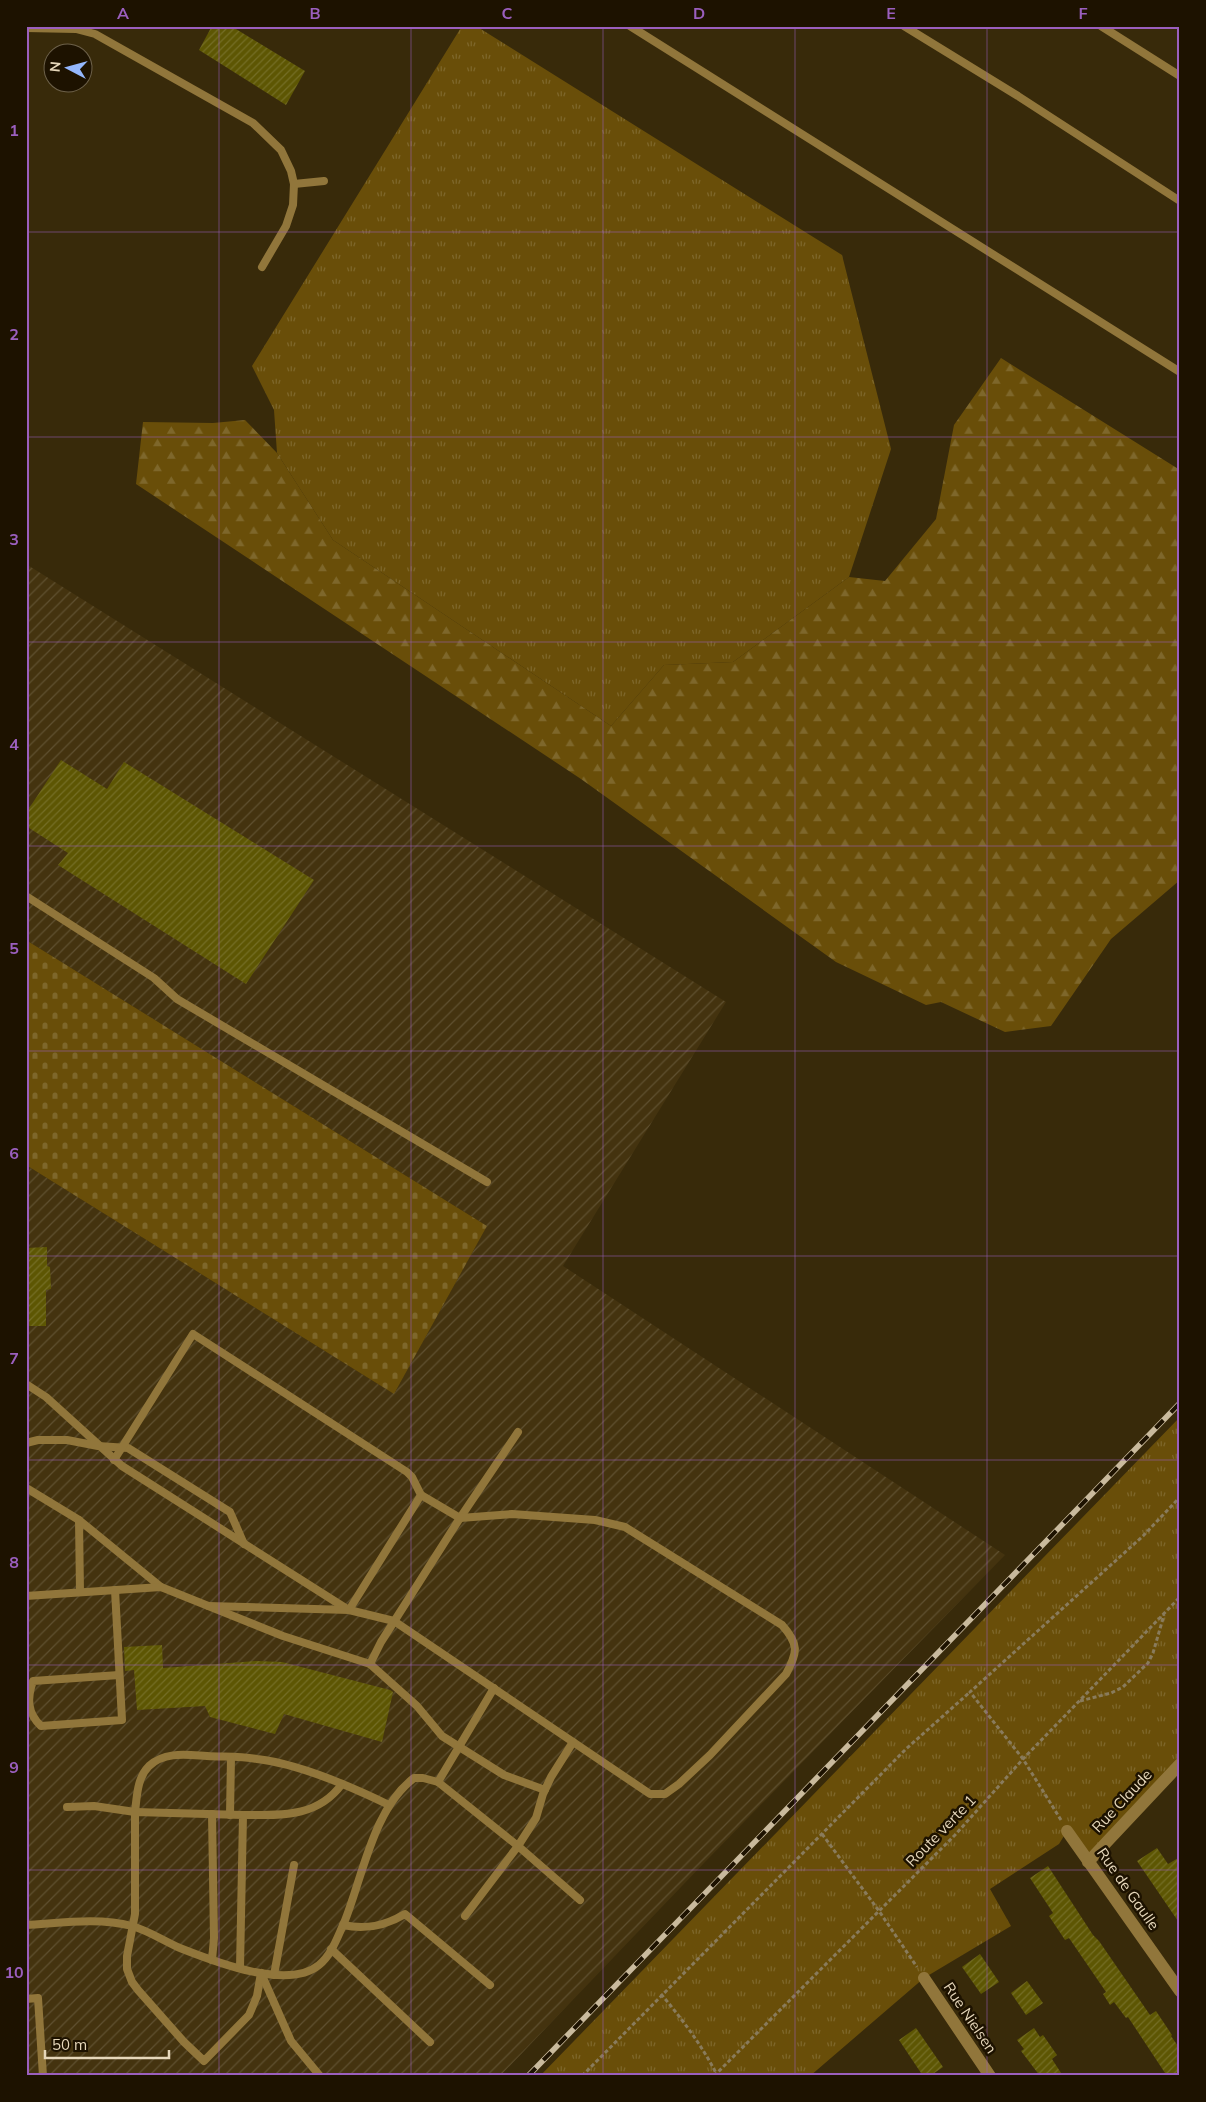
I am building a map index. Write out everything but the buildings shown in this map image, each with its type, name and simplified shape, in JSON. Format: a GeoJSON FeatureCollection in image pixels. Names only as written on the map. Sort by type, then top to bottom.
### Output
{"type":"FeatureCollection","features":[{"type":"Feature","properties":{"kind":"street","name":"Rue Claude"},"geometry":{"type":"LineString","coordinates":[[1088,1862],[1180,1764]]}},
{"type":"Feature","properties":{"kind":"street","name":"Rue de Gaulle"},"geometry":{"type":"LineString","coordinates":[[1067,1831],[1180,1990]]}},
{"type":"Feature","properties":{"kind":"street","name":"Rue Nielsen"},"geometry":{"type":"LineString","coordinates":[[924,1978],[990,2076]]}},
{"type":"Feature","properties":{"kind":"lane"},"geometry":{"type":"LineString","coordinates":[[630,26],[1180,372]]}},
{"type":"Feature","properties":{"kind":"lane"},"geometry":{"type":"LineString","coordinates":[[904,26],[1018,96],[1180,201]]}},
{"type":"Feature","properties":{"kind":"lane"},"geometry":{"type":"LineString","coordinates":[[1101,26],[1180,76]]}},
{"type":"Feature","properties":{"kind":"lane"},"geometry":{"type":"LineString","coordinates":[[26,28],[76,28],[95,34],[243,117],[263,132],[280,150],[291,171],[294,184],[293,205],[290,217],[262,267]]}},
{"type":"Feature","properties":{"kind":"lane"},"geometry":{"type":"LineString","coordinates":[[294,184],[324,180]]}},
{"type":"Feature","properties":{"kind":"lane"},"geometry":{"type":"LineString","coordinates":[[26,896],[154,978],[177,998],[487,1182]]}},
{"type":"Feature","properties":{"kind":"lane"},"geometry":{"type":"LineString","coordinates":[[114,1460],[193,1334],[407,1472],[412,1477],[420,1495],[460,1518],[512,1514],[595,1520],[625,1527],[782,1625],[793,1637],[796,1648],[794,1659],[786,1674],[710,1755],[680,1784],[665,1794],[650,1794],[394,1621],[349,1610],[208,1606]]}},
{"type":"Feature","properties":{"kind":"lane"},"geometry":{"type":"LineString","coordinates":[[26,1384],[46,1397],[114,1460],[349,1610]]}},
{"type":"Feature","properties":{"kind":"lane"},"geometry":{"type":"LineString","coordinates":[[370,1664],[394,1621],[518,1432]]}},
{"type":"Feature","properties":{"kind":"lane"},"geometry":{"type":"LineString","coordinates":[[26,1442],[67,1440],[98,1446],[128,1448],[230,1512],[244,1544]]}},
{"type":"Feature","properties":{"kind":"lane"},"geometry":{"type":"LineString","coordinates":[[28,1489],[79,1520],[161,1587],[283,1636],[370,1664],[417,1706],[442,1736],[504,1775],[545,1790]]}},
{"type":"Feature","properties":{"kind":"lane"},"geometry":{"type":"LineString","coordinates":[[349,1610],[420,1495]]}},
{"type":"Feature","properties":{"kind":"lane"},"geometry":{"type":"LineString","coordinates":[[79,1520],[80,1592]]}},
{"type":"Feature","properties":{"kind":"lane"},"geometry":{"type":"LineString","coordinates":[[26,1596],[161,1587]]}},
{"type":"Feature","properties":{"kind":"lane"},"geometry":{"type":"LineString","coordinates":[[115,1590],[122,1720],[41,1726],[27,1703],[33,1681],[119,1675]]}},
{"type":"Feature","properties":{"kind":"lane"},"geometry":{"type":"LineString","coordinates":[[438,1782],[494,1688]]}},
{"type":"Feature","properties":{"kind":"lane"},"geometry":{"type":"LineString","coordinates":[[465,1916],[518,1846],[536,1818],[545,1790],[573,1742]]}},
{"type":"Feature","properties":{"kind":"lane"},"geometry":{"type":"LineString","coordinates":[[261,1973],[257,1996],[249,2015],[204,2061],[184,2042],[132,1982],[127,1969],[135,1903],[135,1812],[139,1785],[143,1774],[150,1765],[172,1755],[257,1759],[312,1773],[389,1805]]}},
{"type":"Feature","properties":{"kind":"lane"},"geometry":{"type":"LineString","coordinates":[[230,1815],[231,1757]]}},
{"type":"Feature","properties":{"kind":"lane"},"geometry":{"type":"LineString","coordinates":[[26,1925],[90,1920],[133,1926],[180,1948],[240,1968],[261,1973],[304,1973],[320,1964],[331,1949],[343,1925],[380,1820],[404,1786],[414,1778],[438,1782],[518,1846],[580,1900]]}},
{"type":"Feature","properties":{"kind":"lane"},"geometry":{"type":"LineString","coordinates":[[67,1807],[94,1806],[135,1812],[230,1815],[292,1814],[321,1805],[333,1796],[342,1784]]}},
{"type":"Feature","properties":{"kind":"lane"},"geometry":{"type":"LineString","coordinates":[[212,1814],[214,1938],[212,1960]]}},
{"type":"Feature","properties":{"kind":"lane"},"geometry":{"type":"LineString","coordinates":[[240,1968],[243,1815]]}},
{"type":"Feature","properties":{"kind":"lane"},"geometry":{"type":"LineString","coordinates":[[274,1974],[294,1865]]}},
{"type":"Feature","properties":{"kind":"lane"},"geometry":{"type":"LineString","coordinates":[[343,1925],[359,1928],[380,1926],[405,1914],[490,1985]]}},
{"type":"Feature","properties":{"kind":"lane"},"geometry":{"type":"LineString","coordinates":[[331,1949],[430,2042]]}},
{"type":"Feature","properties":{"kind":"lane"},"geometry":{"type":"LineString","coordinates":[[261,1973],[291,2041],[320,2076]]}},
{"type":"Feature","properties":{"kind":"lane"},"geometry":{"type":"LineString","coordinates":[[26,2000],[38,1998],[43,2076]]}},
{"type":"Feature","properties":{"kind":"path"},"geometry":{"type":"LineString","coordinates":[[584,2075],[661,1994],[906,1749],[1143,1536],[1180,1497]]}},
{"type":"Feature","properties":{"kind":"path","name":"Route verte 1"},"geometry":{"type":"LineString","coordinates":[[714,2075],[955,1835],[1023,1759],[1180,1597]]}},
{"type":"Feature","properties":{"kind":"path"},"geometry":{"type":"LineString","coordinates":[[1079,1701],[1123,1688],[1148,1662],[1153,1653],[1164,1614]]}},
{"type":"Feature","properties":{"kind":"path"},"geometry":{"type":"LineString","coordinates":[[970,1692],[1023,1759],[1067,1831]]}},
{"type":"Feature","properties":{"kind":"path"},"geometry":{"type":"LineString","coordinates":[[822,1833],[880,1911],[924,1978]]}},
{"type":"Feature","properties":{"kind":"path"},"geometry":{"type":"LineString","coordinates":[[661,1994],[681,2017],[704,2050],[714,2075]]}},
{"type":"Feature","properties":{"kind":"shaded area"},"geometry":{"type":"Polygon","coordinates":[[[26,564],[726,1002],[563,1266],[1005,1555],[704,1863],[500,2076],[26,2076],[26,1165],[394,1394],[487,1226],[26,940],[26,564]]]}},
{"type":"Feature","properties":{"kind":"green space"},"geometry":{"type":"Polygon","coordinates":[[[462,26],[476,26],[842,255],[891,449],[849,577],[733,662],[664,665],[611,726],[333,540],[277,453],[274,410],[252,366],[462,26]]]}},
{"type":"Feature","properties":{"kind":"green space"},"geometry":{"type":"Polygon","coordinates":[[[1001,358],[1180,470],[1180,880],[1111,939],[1051,1026],[1005,1032],[941,1002],[926,1005],[836,962],[581,779],[136,484],[143,422],[213,423],[245,420],[277,453],[333,540],[611,726],[664,665],[733,662],[849,577],[885,581],[936,519],[954,425],[1001,358]]]}},
{"type":"Feature","properties":{"kind":"green space"},"geometry":{"type":"Polygon","coordinates":[[[26,940],[487,1226],[394,1394],[26,1165],[26,940]]]}},
{"type":"Feature","properties":{"kind":"green space"},"geometry":{"type":"Polygon","coordinates":[[[1180,1417],[1180,1764],[1088,1862],[1067,1831],[1059,1844],[990,1889],[1011,1926],[924,1978],[810,2076],[540,2076],[1180,1417]]]}},
{"type":"Feature","properties":{"kind":"railway"},"geometry":{"type":"LineString","coordinates":[[528,2076],[1180,1403]]}}]}
